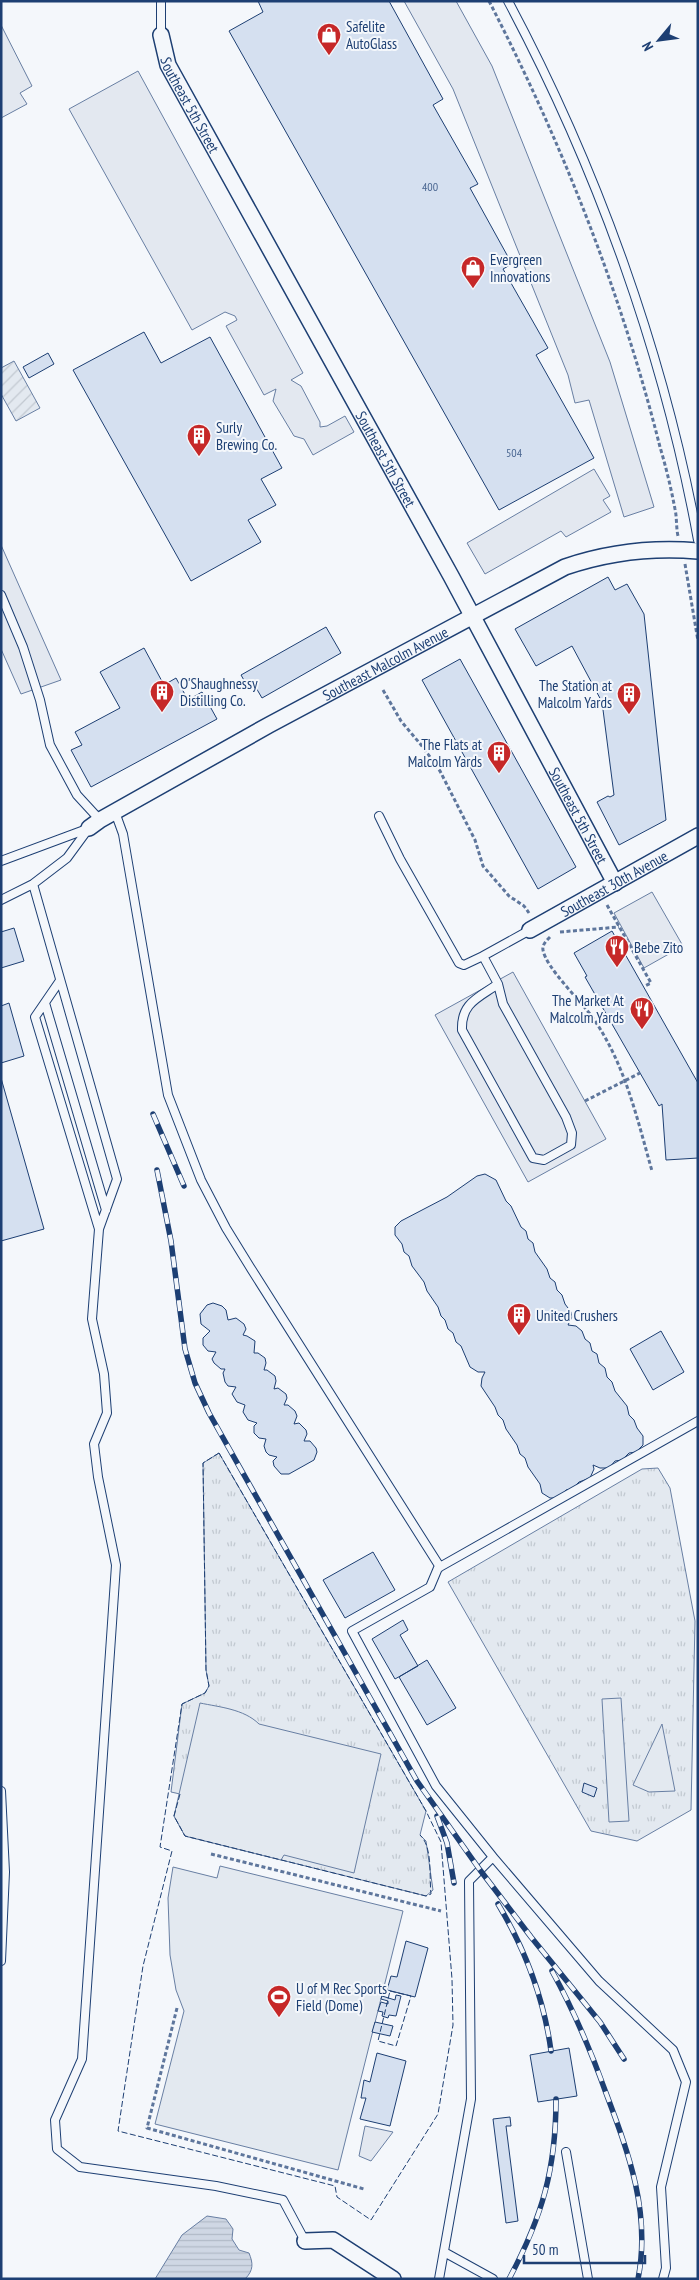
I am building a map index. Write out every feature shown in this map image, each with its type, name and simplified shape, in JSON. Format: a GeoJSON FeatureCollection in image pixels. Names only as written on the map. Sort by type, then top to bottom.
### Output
{"type":"FeatureCollection","features":[{"type":"Feature","properties":{"kind":"street","name":"Southeast 5th Street"},"geometry":{"type":"LineString","coordinates":[[161,35],[168,65],[363,416],[615,883]]}},
{"type":"Feature","properties":{"kind":"street","name":"Southeast Malcolm Avenue"},"geometry":{"type":"LineString","coordinates":[[95,824],[269,724],[565,567],[604,555],[642,549],[698,551]]}},
{"type":"Feature","properties":{"kind":"street","name":"Southeast 30th Avenue"},"geometry":{"type":"LineString","coordinates":[[530,930],[698,836]]}},
{"type":"Feature","properties":{"kind":"street"},"geometry":{"type":"LineString","coordinates":[[305,2241],[333,2240],[393,2279]]}},
{"type":"Feature","properties":{"kind":"lane"},"geometry":{"type":"LineString","coordinates":[[161,1],[161,35]]}},
{"type":"Feature","properties":{"kind":"lane"},"geometry":{"type":"LineString","coordinates":[[508,1],[577,146],[618,251],[652,353],[698,540]]}},
{"type":"Feature","properties":{"kind":"lane"},"geometry":{"type":"LineString","coordinates":[[1,595],[23,647],[40,700],[50,745],[95,824]]}},
{"type":"Feature","properties":{"kind":"lane"},"geometry":{"type":"LineString","coordinates":[[115,812],[123,834],[168,1095],[201,1180],[226,1228],[250,1267],[440,1567]]}},
{"type":"Feature","properties":{"kind":"lane"},"geometry":{"type":"LineString","coordinates":[[379,816],[400,859],[459,963],[464,965],[530,930]]}},
{"type":"Feature","properties":{"kind":"lane"},"geometry":{"type":"LineString","coordinates":[[1,861],[95,824]]}},
{"type":"Feature","properties":{"kind":"lane"},"geometry":{"type":"LineString","coordinates":[[1,900],[33,884],[67,858],[95,824]]}},
{"type":"Feature","properties":{"kind":"lane"},"geometry":{"type":"LineString","coordinates":[[33,884],[117,1179],[99,1229],[92,1319],[104,1374],[107,1412],[94,1444],[98,1477],[116,1565],[82,2059],[55,2120],[57,2149],[80,2167],[242,2191],[282,2200],[305,2241]]}},
{"type":"Feature","properties":{"kind":"lane"},"geometry":{"type":"LineString","coordinates":[[483,956],[498,984],[504,1004],[566,1117],[572,1133],[571,1144],[544,1160],[533,1158],[462,1030],[461,1015],[470,1003],[498,984]]}},
{"type":"Feature","properties":{"kind":"lane"},"geometry":{"type":"LineString","coordinates":[[60,982],[35,1017],[99,1229]]}},
{"type":"Feature","properties":{"kind":"lane"},"geometry":{"type":"LineString","coordinates":[[45,1003],[106,1210]]}},
{"type":"Feature","properties":{"kind":"lane"},"geometry":{"type":"LineString","coordinates":[[663,2279],[666,2268],[661,2187],[686,2082],[674,2050],[598,1982],[436,1786],[352,1631],[430,1587],[434,1575],[440,1567],[698,1421]]}},
{"type":"Feature","properties":{"kind":"lane"},"geometry":{"type":"LineString","coordinates":[[1,1791],[3,1904],[1,1962]]}},
{"type":"Feature","properties":{"kind":"lane"},"geometry":{"type":"LineString","coordinates":[[439,2279],[471,2099],[469,1881],[493,1856]]}},
{"type":"Feature","properties":{"kind":"lane"},"geometry":{"type":"LineString","coordinates":[[566,2152],[588,2279]]}},
{"type":"Feature","properties":{"kind":"lane"},"geometry":{"type":"LineString","coordinates":[[444,2252],[493,2279]]}},
{"type":"Feature","properties":{"kind":"path"},"geometry":{"type":"LineString","coordinates":[[489,1],[541,107],[594,236],[639,370],[660,446],[675,511],[677,530]]}},
{"type":"Feature","properties":{"kind":"path"},"geometry":{"type":"LineString","coordinates":[[686,568],[698,641]]}},
{"type":"Feature","properties":{"kind":"path"},"geometry":{"type":"LineString","coordinates":[[383,690],[401,721],[440,771],[475,840],[483,866],[509,896],[524,906],[529,913]]}},
{"type":"Feature","properties":{"kind":"path"},"geometry":{"type":"LineString","coordinates":[[606,905],[651,983],[645,986]]}},
{"type":"Feature","properties":{"kind":"path"},"geometry":{"type":"LineString","coordinates":[[619,927],[560,932],[549,938],[544,944],[543,950],[552,969],[594,1018],[626,1081],[652,1171]]}},
{"type":"Feature","properties":{"kind":"path"},"geometry":{"type":"LineString","coordinates":[[585,1101],[640,1073]]}},
{"type":"Feature","properties":{"kind":"path"},"geometry":{"type":"LineString","coordinates":[[210,1854],[441,1911]]}},
{"type":"Feature","properties":{"kind":"path"},"geometry":{"type":"LineString","coordinates":[[176,2008],[147,2128],[364,2189]]}},
{"type":"Feature","properties":{"kind":"green space"},"geometry":{"type":"Polygon","coordinates":[[[14,361],[40,408],[16,421],[1,394],[1,368],[14,361]]]}},
{"type":"Feature","properties":{"kind":"green space"},"geometry":{"type":"Polygon","coordinates":[[[219,1453],[426,1811],[420,1835],[426,1841],[433,1890],[426,1896],[185,1836],[174,1816],[180,1794],[171,1792],[182,1704],[205,1693],[209,1686],[206,1670],[203,1463],[219,1453]]]}},
{"type":"Feature","properties":{"kind":"green space"},"geometry":{"type":"Polygon","coordinates":[[[658,1468],[670,1488],[695,1621],[691,1810],[637,1841],[591,1831],[448,1582],[642,1469],[658,1468]]]}},
{"type":"Feature","properties":{"kind":"green space"},"geometry":{"type":"Polygon","coordinates":[[[621,1698],[629,1821],[609,1822],[602,1699],[621,1698]]]}},
{"type":"Feature","properties":{"kind":"green space"},"geometry":{"type":"Polygon","coordinates":[[[200,1703],[239,1712],[259,1724],[381,1754],[354,1873],[284,1855],[281,1860],[185,1836],[174,1816],[200,1703]]]}},
{"type":"Feature","properties":{"kind":"green space"},"geometry":{"type":"Polygon","coordinates":[[[662,1724],[675,1791],[649,1792],[633,1785],[662,1724]]]}},
{"type":"Feature","properties":{"kind":"green space","name":"U of M Rec Sports Field (Dome)"},"geometry":{"type":"Polygon","coordinates":[[[220,1866],[403,1911],[338,2170],[155,2124],[184,2011],[176,1990],[170,1955],[168,1898],[173,1867],[217,1878],[220,1866]]]}},
{"type":"Feature","properties":{"kind":"shaded area"},"geometry":{"type":"Polygon","coordinates":[[[404,1],[456,1],[492,66],[610,362],[654,507],[624,517],[589,400],[575,403],[568,375],[453,89],[404,1]]]}},
{"type":"Feature","properties":{"kind":"shaded area"},"geometry":{"type":"Polygon","coordinates":[[[1,25],[32,86],[20,93],[27,104],[1,118],[1,25]]]}},
{"type":"Feature","properties":{"kind":"shaded area"},"geometry":{"type":"Polygon","coordinates":[[[138,71],[303,373],[291,380],[301,386],[320,422],[320,427],[327,426],[345,416],[354,432],[313,455],[304,439],[294,436],[273,401],[276,389],[264,395],[226,326],[237,320],[235,316],[225,312],[192,330],[69,109],[138,71]]]}},
{"type":"Feature","properties":{"kind":"shaded area"},"geometry":{"type":"Polygon","coordinates":[[[594,469],[610,496],[603,500],[611,512],[566,537],[561,531],[485,574],[467,543],[594,469]]]}},
{"type":"Feature","properties":{"kind":"shaded area"},"geometry":{"type":"Polygon","coordinates":[[[1,545],[61,680],[21,694],[1,649],[1,545]]]}},
{"type":"Feature","properties":{"kind":"shaded area"},"geometry":{"type":"Polygon","coordinates":[[[652,892],[683,946],[644,968],[614,913],[652,892]]]}},
{"type":"Feature","properties":{"kind":"shaded area"},"geometry":{"type":"Polygon","coordinates":[[[513,972],[606,1139],[528,1182],[435,1015],[513,972]]]}},
{"type":"Feature","properties":{"kind":"shaded area"},"geometry":{"type":"Polygon","coordinates":[[[365,2126],[393,2132],[371,2161],[359,2156],[365,2126]]]}},
{"type":"Feature","properties":{"kind":"shaded area"},"geometry":{"type":"Polygon","coordinates":[[[207,2216],[226,2219],[233,2229],[232,2239],[239,2250],[249,2253],[252,2266],[248,2276],[245,2279],[155,2279],[182,2235],[207,2216]]]}},
{"type":"Feature","properties":{"kind":"building"},"geometry":{"type":"Polygon","coordinates":[[[258,1],[389,1],[443,99],[433,105],[478,184],[470,188],[512,264],[503,269],[548,348],[536,355],[594,458],[499,510],[229,31],[263,12],[258,1]]]}},
{"type":"Feature","properties":{"kind":"building","name":"Surly Brewing Co."},"geometry":{"type":"Polygon","coordinates":[[[144,332],[161,363],[210,337],[282,468],[261,479],[276,505],[248,520],[261,542],[191,581],[73,370],[144,332]]]}},
{"type":"Feature","properties":{"kind":"building"},"geometry":{"type":"Polygon","coordinates":[[[48,353],[54,364],[29,378],[23,367],[48,353]]]}},
{"type":"Feature","properties":{"kind":"building","name":"The Station at Malcolm Yards"},"geometry":{"type":"Polygon","coordinates":[[[608,577],[615,590],[627,584],[644,614],[666,820],[619,845],[597,802],[614,795],[602,702],[572,646],[536,666],[515,629],[608,577]]]}},
{"type":"Feature","properties":{"kind":"building"},"geometry":{"type":"Polygon","coordinates":[[[326,627],[341,653],[262,698],[255,686],[249,689],[241,675],[326,627]]]}},
{"type":"Feature","properties":{"kind":"building","name":"O'Shaughnessy Distilling Co."},"geometry":{"type":"Polygon","coordinates":[[[144,648],[164,685],[176,678],[188,700],[202,692],[217,719],[91,787],[71,750],[82,745],[75,732],[120,708],[100,672],[144,648]]]}},
{"type":"Feature","properties":{"kind":"building","name":"The Flats at Malcolm Yards"},"geometry":{"type":"Polygon","coordinates":[[[460,659],[576,867],[538,889],[422,680],[460,659]]]}},
{"type":"Feature","properties":{"kind":"building"},"geometry":{"type":"Polygon","coordinates":[[[14,928],[24,961],[1,968],[1,932],[14,928]]]}},
{"type":"Feature","properties":{"kind":"building","name":"The Market At Malcolm Yards"},"geometry":{"type":"Polygon","coordinates":[[[612,931],[698,1083],[698,1158],[666,1160],[662,1104],[659,1106],[585,977],[587,976],[574,953],[612,931]]]}},
{"type":"Feature","properties":{"kind":"building"},"geometry":{"type":"Polygon","coordinates":[[[9,1003],[24,1056],[1,1063],[1,1006],[9,1003]]]}},
{"type":"Feature","properties":{"kind":"building"},"geometry":{"type":"Polygon","coordinates":[[[1,1078],[44,1229],[1,1241],[1,1078]]]}},
{"type":"Feature","properties":{"kind":"building","name":"United Crushers"},"geometry":{"type":"Polygon","coordinates":[[[485,1174],[496,1180],[521,1227],[526,1231],[528,1239],[533,1243],[535,1252],[547,1269],[550,1278],[555,1282],[557,1290],[562,1295],[565,1304],[571,1312],[572,1317],[568,1325],[576,1326],[582,1331],[585,1339],[590,1343],[592,1351],[597,1354],[599,1363],[605,1368],[607,1377],[612,1382],[615,1391],[627,1406],[629,1415],[643,1436],[643,1445],[636,1452],[629,1453],[622,1460],[615,1461],[609,1468],[600,1468],[593,1465],[594,1469],[590,1478],[579,1482],[572,1489],[566,1490],[555,1498],[550,1498],[542,1493],[540,1484],[528,1467],[525,1458],[520,1454],[503,1420],[481,1386],[485,1372],[478,1372],[470,1367],[461,1346],[456,1342],[453,1333],[448,1329],[424,1282],[412,1266],[409,1256],[404,1252],[402,1244],[395,1235],[395,1227],[401,1221],[447,1197],[477,1176],[485,1174]]]}},
{"type":"Feature","properties":{"kind":"building"},"geometry":{"type":"Polygon","coordinates":[[[213,1303],[222,1306],[226,1310],[228,1320],[236,1318],[244,1324],[246,1329],[243,1335],[255,1341],[254,1353],[258,1353],[265,1358],[264,1370],[275,1376],[274,1389],[278,1388],[286,1394],[287,1398],[284,1405],[288,1405],[295,1411],[297,1416],[294,1424],[299,1423],[306,1430],[307,1434],[304,1441],[310,1441],[316,1448],[317,1452],[314,1460],[289,1474],[281,1474],[274,1466],[273,1461],[277,1457],[266,1452],[264,1446],[266,1439],[259,1438],[254,1433],[254,1426],[257,1423],[248,1420],[243,1412],[245,1405],[237,1402],[232,1394],[236,1387],[228,1386],[223,1373],[225,1369],[221,1369],[214,1363],[212,1359],[216,1352],[208,1351],[203,1345],[203,1338],[210,1331],[201,1324],[200,1314],[207,1305],[213,1303]]]}},
{"type":"Feature","properties":{"kind":"building"},"geometry":{"type":"Polygon","coordinates":[[[661,1331],[684,1372],[653,1390],[630,1349],[661,1331]]]}},
{"type":"Feature","properties":{"kind":"building"},"geometry":{"type":"Polygon","coordinates":[[[373,1552],[395,1590],[345,1618],[323,1580],[373,1552]]]}},
{"type":"Feature","properties":{"kind":"building"},"geometry":{"type":"Polygon","coordinates":[[[403,1620],[408,1630],[400,1635],[418,1666],[395,1679],[372,1639],[403,1620]]]}},
{"type":"Feature","properties":{"kind":"building"},"geometry":{"type":"Polygon","coordinates":[[[427,1660],[456,1708],[427,1725],[399,1677],[427,1660]]]}},
{"type":"Feature","properties":{"kind":"building"},"geometry":{"type":"Polygon","coordinates":[[[584,1783],[597,1788],[594,1797],[582,1792],[584,1783]]]}},
{"type":"Feature","properties":{"kind":"building"},"geometry":{"type":"Polygon","coordinates":[[[406,1941],[428,1948],[415,1997],[387,1990],[391,1976],[397,1977],[406,1941]]]}},
{"type":"Feature","properties":{"kind":"building"},"geometry":{"type":"Polygon","coordinates":[[[396,1995],[401,1996],[396,2016],[389,2015],[388,2018],[382,2016],[383,2012],[378,2011],[381,2002],[388,2004],[388,2001],[381,1999],[382,1996],[395,2000],[396,1995]]]}},
{"type":"Feature","properties":{"kind":"building"},"geometry":{"type":"Polygon","coordinates":[[[375,2022],[393,2026],[390,2036],[372,2032],[375,2022]]]}},
{"type":"Feature","properties":{"kind":"building"},"geometry":{"type":"Polygon","coordinates":[[[569,2048],[577,2096],[538,2102],[530,2055],[569,2048]]]}},
{"type":"Feature","properties":{"kind":"building"},"geometry":{"type":"Polygon","coordinates":[[[377,2053],[406,2061],[390,2126],[360,2119],[366,2098],[361,2098],[364,2080],[370,2082],[377,2053]]]}},
{"type":"Feature","properties":{"kind":"building"},"geometry":{"type":"Polygon","coordinates":[[[510,2117],[511,2126],[506,2126],[518,2221],[506,2223],[493,2119],[510,2117]]]}},
{"type":"Feature","properties":{"kind":"railway"},"geometry":{"type":"LineString","coordinates":[[153,1114],[184,1186]]}},
{"type":"Feature","properties":{"kind":"railway"},"geometry":{"type":"LineString","coordinates":[[157,1170],[171,1241],[185,1349],[195,1383],[209,1413],[417,1781],[480,1870],[600,2022],[624,2059]]}},
{"type":"Feature","properties":{"kind":"railway"},"geometry":{"type":"LineString","coordinates":[[437,1816],[447,1843],[454,1883]]}},
{"type":"Feature","properties":{"kind":"railway"},"geometry":{"type":"LineString","coordinates":[[498,1904],[517,1939],[532,1975],[544,2012],[551,2051]]}},
{"type":"Feature","properties":{"kind":"railway"},"geometry":{"type":"LineString","coordinates":[[552,1971],[588,2046],[630,2161],[640,2207],[642,2231],[638,2279]]}},
{"type":"Feature","properties":{"kind":"railway"},"geometry":{"type":"LineString","coordinates":[[509,2279],[530,2235],[545,2192],[553,2148],[556,2099]]}},
{"type":"Feature","properties":{"kind":"fence"},"geometry":{"type":"LineString","coordinates":[[219,1453],[426,1811],[441,1842],[452,1979],[453,2025],[438,2114],[371,2220],[337,2197],[335,2186],[118,2131],[143,1966],[172,1851],[160,1847],[182,1704],[205,1693],[209,1686],[206,1670],[203,1463],[219,1453]]}},
{"type":"Feature","properties":{"kind":"fence"},"geometry":{"type":"LineString","coordinates":[[180,1794],[174,1816],[185,1836],[426,1896],[431,1894],[430,1862],[427,1847],[420,1835]]}},
{"type":"Feature","properties":{"kind":"fence"},"geometry":{"type":"LineString","coordinates":[[390,1991],[411,1996],[396,2046],[378,2041],[390,1991]]}},
{"type":"Feature","properties":{"kind":"place","name":"Safelite AutoGlass"},"geometry":{"type":"Point","coordinates":[329,56]}},
{"type":"Feature","properties":{"kind":"place","name":"Evergreen Innovations"},"geometry":{"type":"Point","coordinates":[473,289]}},
{"type":"Feature","properties":{"kind":"place","name":"Surly Brewing Co."},"geometry":{"type":"Point","coordinates":[199,457]}},
{"type":"Feature","properties":{"kind":"place","name":"O'Shaughnessy Distilling Co."},"geometry":{"type":"Point","coordinates":[162,713]}},
{"type":"Feature","properties":{"kind":"place","name":"The Station at Malcolm Yards"},"geometry":{"type":"Point","coordinates":[629,715]}},
{"type":"Feature","properties":{"kind":"place","name":"The Flats at Malcolm Yards"},"geometry":{"type":"Point","coordinates":[499,774]}},
{"type":"Feature","properties":{"kind":"place","name":"Bebe Zito"},"geometry":{"type":"Point","coordinates":[617,968]}},
{"type":"Feature","properties":{"kind":"place","name":"The Market At Malcolm Yards"},"geometry":{"type":"Point","coordinates":[642,1030]}},
{"type":"Feature","properties":{"kind":"place","name":"United Crushers"},"geometry":{"type":"Point","coordinates":[519,1336]}},
{"type":"Feature","properties":{"kind":"place","name":"U of M Rec Sports Field (Dome)"},"geometry":{"type":"Point","coordinates":[279,2018]}}]}
